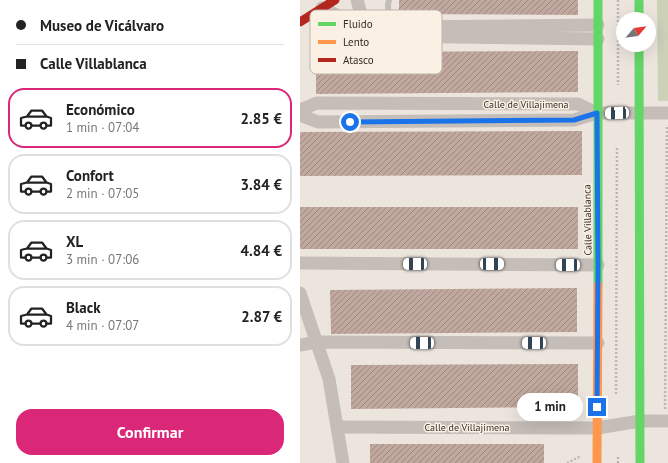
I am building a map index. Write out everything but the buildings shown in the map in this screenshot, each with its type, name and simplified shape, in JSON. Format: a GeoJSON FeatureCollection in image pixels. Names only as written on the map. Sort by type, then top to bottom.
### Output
{"type":"FeatureCollection","features":[{"type":"Feature","properties":{"kind":"main road"},"geometry":{"type":"LineString","coordinates":[[319,10],[335,0]]}},
{"type":"Feature","properties":{"kind":"main road","name":"Calle Villablanca"},"geometry":{"type":"LineString","coordinates":[[597,463],[598,0]]}},
{"type":"Feature","properties":{"kind":"main road"},"geometry":{"type":"LineString","coordinates":[[639,0],[639,12]]}},
{"type":"Feature","properties":{"kind":"main road"},"geometry":{"type":"LineString","coordinates":[[300,22],[310,16]]}},
{"type":"Feature","properties":{"kind":"main road"},"geometry":{"type":"LineString","coordinates":[[639,52],[640,463]]}},
{"type":"Feature","properties":{"kind":"street"},"geometry":{"type":"LineString","coordinates":[[357,0],[360,10]]}},
{"type":"Feature","properties":{"kind":"street"},"geometry":{"type":"LineString","coordinates":[[322,8],[326,10]]}},
{"type":"Feature","properties":{"kind":"street"},"geometry":{"type":"LineString","coordinates":[[442,26],[598,25]]}},
{"type":"Feature","properties":{"kind":"street"},"geometry":{"type":"LineString","coordinates":[[442,37],[598,39]]}},
{"type":"Feature","properties":{"kind":"street","name":"Calle de Villajimena"},"geometry":{"type":"LineString","coordinates":[[300,110],[317,103],[578,104],[597,113]]}},
{"type":"Feature","properties":{"kind":"street"},"geometry":{"type":"LineString","coordinates":[[597,113],[639,113],[667,119]]}},
{"type":"Feature","properties":{"kind":"street","name":"Calle de Villajimena"},"geometry":{"type":"LineString","coordinates":[[300,115],[318,122],[342,122],[574,120],[597,113]]}},
{"type":"Feature","properties":{"kind":"street"},"geometry":{"type":"LineString","coordinates":[[300,263],[598,265]]}},
{"type":"Feature","properties":{"kind":"street"},"geometry":{"type":"LineString","coordinates":[[300,293],[329,379],[343,463]]}},
{"type":"Feature","properties":{"kind":"street"},"geometry":{"type":"LineString","coordinates":[[300,345],[317,342],[598,344]]}},
{"type":"Feature","properties":{"kind":"street","name":"Calle de Villajimena"},"geometry":{"type":"LineString","coordinates":[[338,427],[597,428],[666,415]]}},
{"type":"Feature","properties":{"kind":"lane"},"geometry":{"type":"LineString","coordinates":[[388,10],[389,0]]}},
{"type":"Feature","properties":{"kind":"path"},"geometry":{"type":"LineString","coordinates":[[618,0],[618,85]]}},
{"type":"Feature","properties":{"kind":"path"},"geometry":{"type":"LineString","coordinates":[[666,415],[667,119]]}},
{"type":"Feature","properties":{"kind":"path"},"geometry":{"type":"LineString","coordinates":[[616,394],[617,147]]}},
{"type":"Feature","properties":{"kind":"path"},"geometry":{"type":"LineString","coordinates":[[618,457],[618,463]]}},
{"type":"Feature","properties":{"kind":"green space"},"geometry":{"type":"Polygon","coordinates":[[[657,0],[668,0],[668,101],[658,101],[657,0]]]}},
{"type":"Feature","properties":{"kind":"traffic: fast"},"geometry":{"type":"LineString","coordinates":[[598,0],[598,285]]}},
{"type":"Feature","properties":{"kind":"traffic: fast"},"geometry":{"type":"LineString","coordinates":[[639,0],[639,12]]}},
{"type":"Feature","properties":{"kind":"traffic: fast"},"geometry":{"type":"LineString","coordinates":[[639,52],[640,463]]}},
{"type":"Feature","properties":{"kind":"traffic: slow"},"geometry":{"type":"LineString","coordinates":[[597,463],[598,285]]}},
{"type":"Feature","properties":{"kind":"traffic: jam"},"geometry":{"type":"LineString","coordinates":[[319,10],[335,0]]}},
{"type":"Feature","properties":{"kind":"traffic: jam"},"geometry":{"type":"LineString","coordinates":[[300,22],[310,16]]}},
{"type":"Feature","properties":{"kind":"route"},"geometry":{"type":"LineString","coordinates":[[350,122],[574,120],[597,113],[597,407]]}}]}
